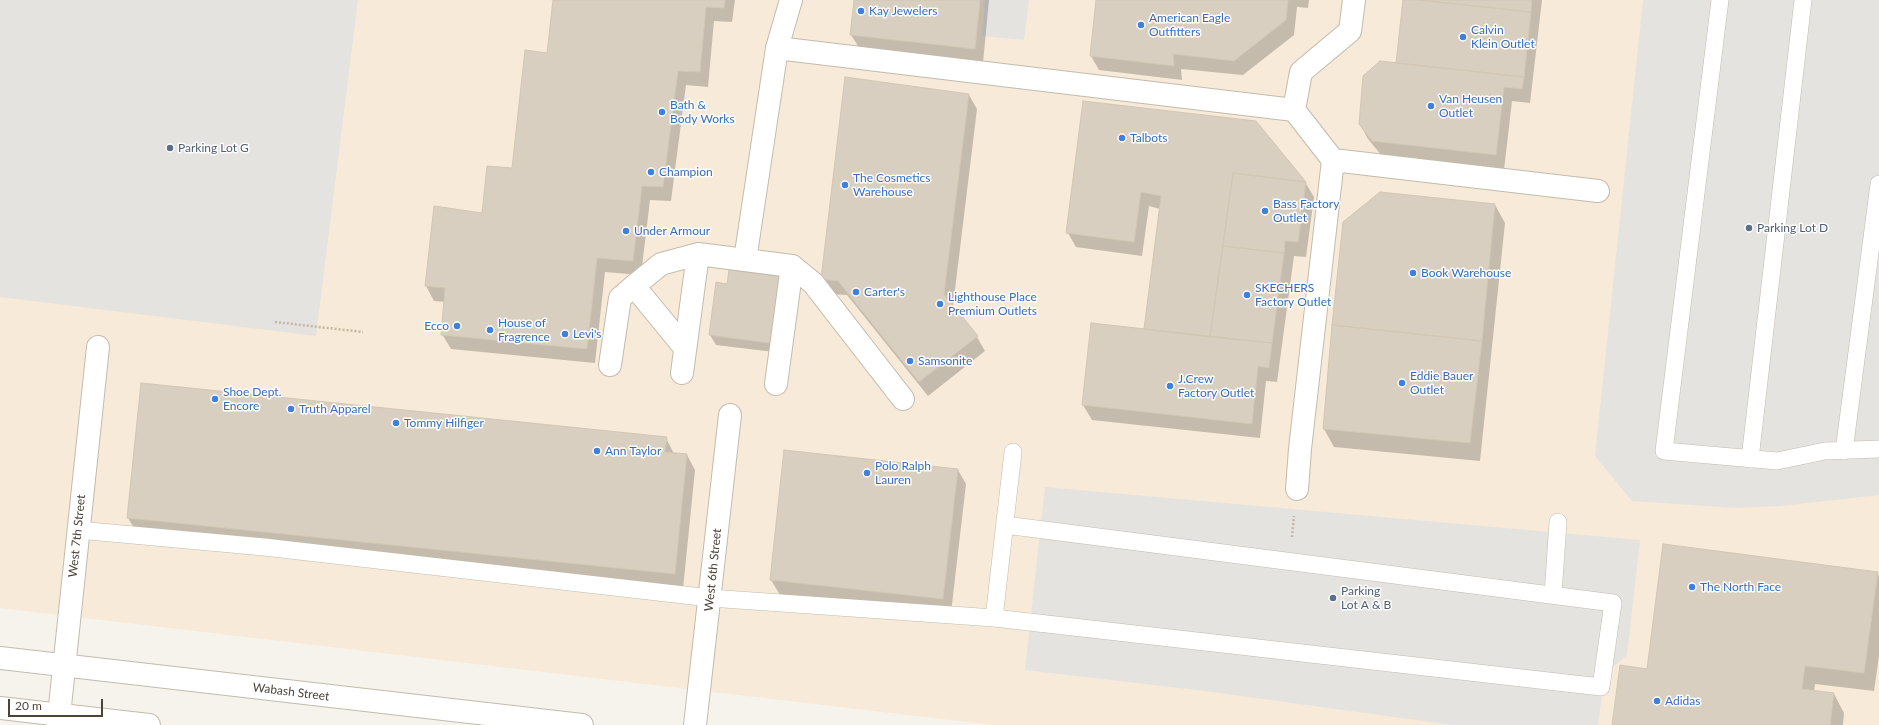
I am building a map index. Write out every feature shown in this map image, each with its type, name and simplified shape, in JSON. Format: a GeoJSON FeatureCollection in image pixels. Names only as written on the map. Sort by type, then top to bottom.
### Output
{"type":"FeatureCollection","features":[{"type":"Feature","properties":{"kind":"street"},"geometry":{"type":"LineString","coordinates":[[746,260],[777,48],[791,0]]}},
{"type":"Feature","properties":{"kind":"street"},"geometry":{"type":"LineString","coordinates":[[1294,110],[1301,72],[1350,31],[1354,0]]}},
{"type":"Feature","properties":{"kind":"street"},"geometry":{"type":"LineString","coordinates":[[777,48],[1294,110],[1334,160],[1598,191]]}},
{"type":"Feature","properties":{"kind":"street"},"geometry":{"type":"LineString","coordinates":[[1297,490],[1300,449],[1334,160]]}},
{"type":"Feature","properties":{"kind":"street"},"geometry":{"type":"LineString","coordinates":[[682,373],[698,254]]}},
{"type":"Feature","properties":{"kind":"street"},"geometry":{"type":"LineString","coordinates":[[610,365],[620,298],[661,264],[698,254],[792,266],[813,283],[903,399]]}},
{"type":"Feature","properties":{"kind":"street"},"geometry":{"type":"LineString","coordinates":[[776,384],[792,266]]}},
{"type":"Feature","properties":{"kind":"street"},"geometry":{"type":"LineString","coordinates":[[634,286],[685,348]]}},
{"type":"Feature","properties":{"kind":"street","name":"West 7th Street"},"geometry":{"type":"LineString","coordinates":[[58,719],[98,347]]}},
{"type":"Feature","properties":{"kind":"street","name":"West 6th Street"},"geometry":{"type":"LineString","coordinates":[[695,725],[730,415]]}},
{"type":"Feature","properties":{"kind":"street","name":"Wabash Street"},"geometry":{"type":"LineString","coordinates":[[0,658],[582,725]]}},
{"type":"Feature","properties":{"kind":"street"},"geometry":{"type":"LineString","coordinates":[[0,708],[58,719],[149,725]]}},
{"type":"Feature","properties":{"kind":"lane"},"geometry":{"type":"LineString","coordinates":[[1720,0],[1664,451],[1777,461],[1825,451],[1879,449]]}},
{"type":"Feature","properties":{"kind":"lane"},"geometry":{"type":"LineString","coordinates":[[1750,459],[1803,0]]}},
{"type":"Feature","properties":{"kind":"lane"},"geometry":{"type":"LineString","coordinates":[[1844,451],[1879,184]]}},
{"type":"Feature","properties":{"kind":"lane"},"geometry":{"type":"LineString","coordinates":[[994,618],[1013,452]]}},
{"type":"Feature","properties":{"kind":"lane"},"geometry":{"type":"LineString","coordinates":[[1553,595],[1558,522]]}},
{"type":"Feature","properties":{"kind":"lane"},"geometry":{"type":"LineString","coordinates":[[78,530],[264,547],[710,598],[994,618],[1601,687],[1613,602],[1005,525]]}},
{"type":"Feature","properties":{"kind":"path"},"geometry":{"type":"LineString","coordinates":[[275,322],[363,332]]}},
{"type":"Feature","properties":{"kind":"path"},"geometry":{"type":"LineString","coordinates":[[1289,561],[1297,490]]}},
{"type":"Feature","properties":{"kind":"shaded area","name":"Lighthouse Place Premium Outlets"},"geometry":{"type":"Polygon","coordinates":[[[0,0],[1879,0],[1879,725],[993,725],[0,608],[0,0]]]}},
{"type":"Feature","properties":{"kind":"shaded area","name":"Parking Lot G"},"geometry":{"type":"Polygon","coordinates":[[[0,0],[358,0],[316,336],[0,297],[0,0]]]}},
{"type":"Feature","properties":{"kind":"shaded area"},"geometry":{"type":"Polygon","coordinates":[[[985,0],[1029,0],[1024,40],[982,36],[985,0]]]}},
{"type":"Feature","properties":{"kind":"shaded area","name":"Parking Lot D"},"geometry":{"type":"Polygon","coordinates":[[[1643,0],[1879,0],[1879,495],[1781,506],[1736,508],[1632,501],[1595,456],[1643,0]]]}},
{"type":"Feature","properties":{"kind":"shaded area","name":"Parking Lot A & B"},"geometry":{"type":"Polygon","coordinates":[[[1045,487],[1640,540],[1627,655],[1605,674],[1598,725],[1452,725],[1205,691],[1025,670],[1045,487]]]}},
{"type":"Feature","properties":{"kind":"building"},"geometry":{"type":"Polygon","coordinates":[[[553,0],[725,0],[724,8],[706,7],[700,72],[678,71],[663,187],[642,186],[633,261],[597,258],[587,349],[441,335],[445,288],[425,286],[434,206],[482,213],[487,166],[512,168],[525,50],[547,53],[553,0]]]}},
{"type":"Feature","properties":{"kind":"building"},"geometry":{"type":"Polygon","coordinates":[[[854,0],[980,0],[975,49],[850,35],[854,0]]]}},
{"type":"Feature","properties":{"kind":"building"},"geometry":{"type":"Polygon","coordinates":[[[1096,0],[1288,0],[1286,20],[1234,61],[1173,54],[1174,66],[1090,56],[1096,0]]]}},
{"type":"Feature","properties":{"kind":"building","name":"Calvin Klein Outlet"},"geometry":{"type":"Polygon","coordinates":[[[1403,0],[1419,0],[1531,12],[1524,77],[1396,63],[1403,0]]]}},
{"type":"Feature","properties":{"kind":"building"},"geometry":{"type":"Polygon","coordinates":[[[1419,0],[1532,0],[1531,12],[1419,0]]]}},
{"type":"Feature","properties":{"kind":"building","name":"Van Heusen Outlet"},"geometry":{"type":"Polygon","coordinates":[[[1380,61],[1524,77],[1522,89],[1504,87],[1496,155],[1372,141],[1359,124],[1363,76],[1380,61]]]}},
{"type":"Feature","properties":{"kind":"building"},"geometry":{"type":"Polygon","coordinates":[[[845,77],[969,94],[944,294],[978,336],[919,382],[838,281],[821,279],[845,77]]]}},
{"type":"Feature","properties":{"kind":"building"},"geometry":{"type":"Polygon","coordinates":[[[1083,101],[1256,121],[1306,182],[1233,173],[1210,337],[1144,329],[1161,196],[1141,192],[1134,242],[1066,233],[1083,101]]]}},
{"type":"Feature","properties":{"kind":"building","name":"Bass Factory Outlet"},"geometry":{"type":"Polygon","coordinates":[[[1233,173],[1306,182],[1298,242],[1285,241],[1284,253],[1223,246],[1233,173]]]}},
{"type":"Feature","properties":{"kind":"building","name":"Book Warehouse"},"geometry":{"type":"Polygon","coordinates":[[[1380,192],[1495,204],[1482,341],[1332,325],[1343,222],[1380,192]]]}},
{"type":"Feature","properties":{"kind":"building","name":"SKECHERS Factory Outlet"},"geometry":{"type":"Polygon","coordinates":[[[1223,246],[1284,253],[1272,343],[1210,337],[1223,246]]]}},
{"type":"Feature","properties":{"kind":"building"},"geometry":{"type":"Polygon","coordinates":[[[729,270],[785,277],[776,344],[709,335],[716,282],[727,284],[729,270]]]}},
{"type":"Feature","properties":{"kind":"building","name":"J.Crew Factory Outlet"},"geometry":{"type":"Polygon","coordinates":[[[1091,323],[1272,343],[1269,368],[1258,366],[1252,424],[1082,405],[1091,323]]]}},
{"type":"Feature","properties":{"kind":"building","name":"Eddie Bauer Outlet"},"geometry":{"type":"Polygon","coordinates":[[[1332,325],[1482,341],[1470,443],[1323,429],[1332,325]]]}},
{"type":"Feature","properties":{"kind":"building"},"geometry":{"type":"Polygon","coordinates":[[[141,383],[667,437],[665,452],[687,454],[675,574],[127,518],[141,383]]]}},
{"type":"Feature","properties":{"kind":"building"},"geometry":{"type":"Polygon","coordinates":[[[784,450],[958,469],[943,599],[770,580],[784,450]]]}},
{"type":"Feature","properties":{"kind":"building"},"geometry":{"type":"Polygon","coordinates":[[[1663,544],[1878,572],[1864,673],[1805,666],[1802,689],[1834,693],[1830,725],[1612,725],[1620,665],[1647,669],[1663,544]]]}},
{"type":"Feature","properties":{"kind":"place","name":"Kay Jewelers"},"geometry":{"type":"Point","coordinates":[861,11]}},
{"type":"Feature","properties":{"kind":"place","name":"American Eagle Outfitters"},"geometry":{"type":"Point","coordinates":[1141,25]}},
{"type":"Feature","properties":{"kind":"place","name":"Calvin Klein Outlet"},"geometry":{"type":"Point","coordinates":[1463,37]}},
{"type":"Feature","properties":{"kind":"place","name":"Van Heusen Outlet"},"geometry":{"type":"Point","coordinates":[1431,106]}},
{"type":"Feature","properties":{"kind":"place","name":"Bath & Body Works"},"geometry":{"type":"Point","coordinates":[662,112]}},
{"type":"Feature","properties":{"kind":"place","name":"Talbots"},"geometry":{"type":"Point","coordinates":[1122,138]}},
{"type":"Feature","properties":{"kind":"place","name":"Parking Lot G"},"geometry":{"type":"Point","coordinates":[170,148]}},
{"type":"Feature","properties":{"kind":"place","name":"Champion"},"geometry":{"type":"Point","coordinates":[651,172]}},
{"type":"Feature","properties":{"kind":"place","name":"The Cosmetics Warehouse"},"geometry":{"type":"Point","coordinates":[845,185]}},
{"type":"Feature","properties":{"kind":"place","name":"Bass Factory Outlet"},"geometry":{"type":"Point","coordinates":[1265,211]}},
{"type":"Feature","properties":{"kind":"place","name":"Parking Lot D"},"geometry":{"type":"Point","coordinates":[1749,228]}},
{"type":"Feature","properties":{"kind":"place","name":"Under Armour"},"geometry":{"type":"Point","coordinates":[626,231]}},
{"type":"Feature","properties":{"kind":"place","name":"Book Warehouse"},"geometry":{"type":"Point","coordinates":[1413,273]}},
{"type":"Feature","properties":{"kind":"place","name":"Carter's"},"geometry":{"type":"Point","coordinates":[856,292]}},
{"type":"Feature","properties":{"kind":"place","name":"SKECHERS Factory Outlet"},"geometry":{"type":"Point","coordinates":[1247,295]}},
{"type":"Feature","properties":{"kind":"place","name":"Lighthouse Place Premium Outlets"},"geometry":{"type":"Point","coordinates":[940,304]}},
{"type":"Feature","properties":{"kind":"place","name":"Ecco"},"geometry":{"type":"Point","coordinates":[457,326]}},
{"type":"Feature","properties":{"kind":"place","name":"House of Fragrence"},"geometry":{"type":"Point","coordinates":[490,330]}},
{"type":"Feature","properties":{"kind":"place","name":"Levi's"},"geometry":{"type":"Point","coordinates":[565,334]}},
{"type":"Feature","properties":{"kind":"place","name":"Samsonite"},"geometry":{"type":"Point","coordinates":[910,361]}},
{"type":"Feature","properties":{"kind":"place","name":"Eddie Bauer Outlet"},"geometry":{"type":"Point","coordinates":[1402,383]}},
{"type":"Feature","properties":{"kind":"place","name":"J.Crew Factory Outlet"},"geometry":{"type":"Point","coordinates":[1170,386]}},
{"type":"Feature","properties":{"kind":"place","name":"Shoe Dept. Encore"},"geometry":{"type":"Point","coordinates":[215,399]}},
{"type":"Feature","properties":{"kind":"place","name":"Truth Apparel"},"geometry":{"type":"Point","coordinates":[291,409]}},
{"type":"Feature","properties":{"kind":"place","name":"Tommy Hilfiger"},"geometry":{"type":"Point","coordinates":[396,423]}},
{"type":"Feature","properties":{"kind":"place","name":"Ann Taylor"},"geometry":{"type":"Point","coordinates":[597,451]}},
{"type":"Feature","properties":{"kind":"place","name":"Polo Ralph Lauren"},"geometry":{"type":"Point","coordinates":[867,473]}},
{"type":"Feature","properties":{"kind":"place","name":"The North Face"},"geometry":{"type":"Point","coordinates":[1692,587]}},
{"type":"Feature","properties":{"kind":"place","name":"Parking Lot A & B"},"geometry":{"type":"Point","coordinates":[1333,598]}},
{"type":"Feature","properties":{"kind":"place","name":"Adidas"},"geometry":{"type":"Point","coordinates":[1657,701]}}]}
